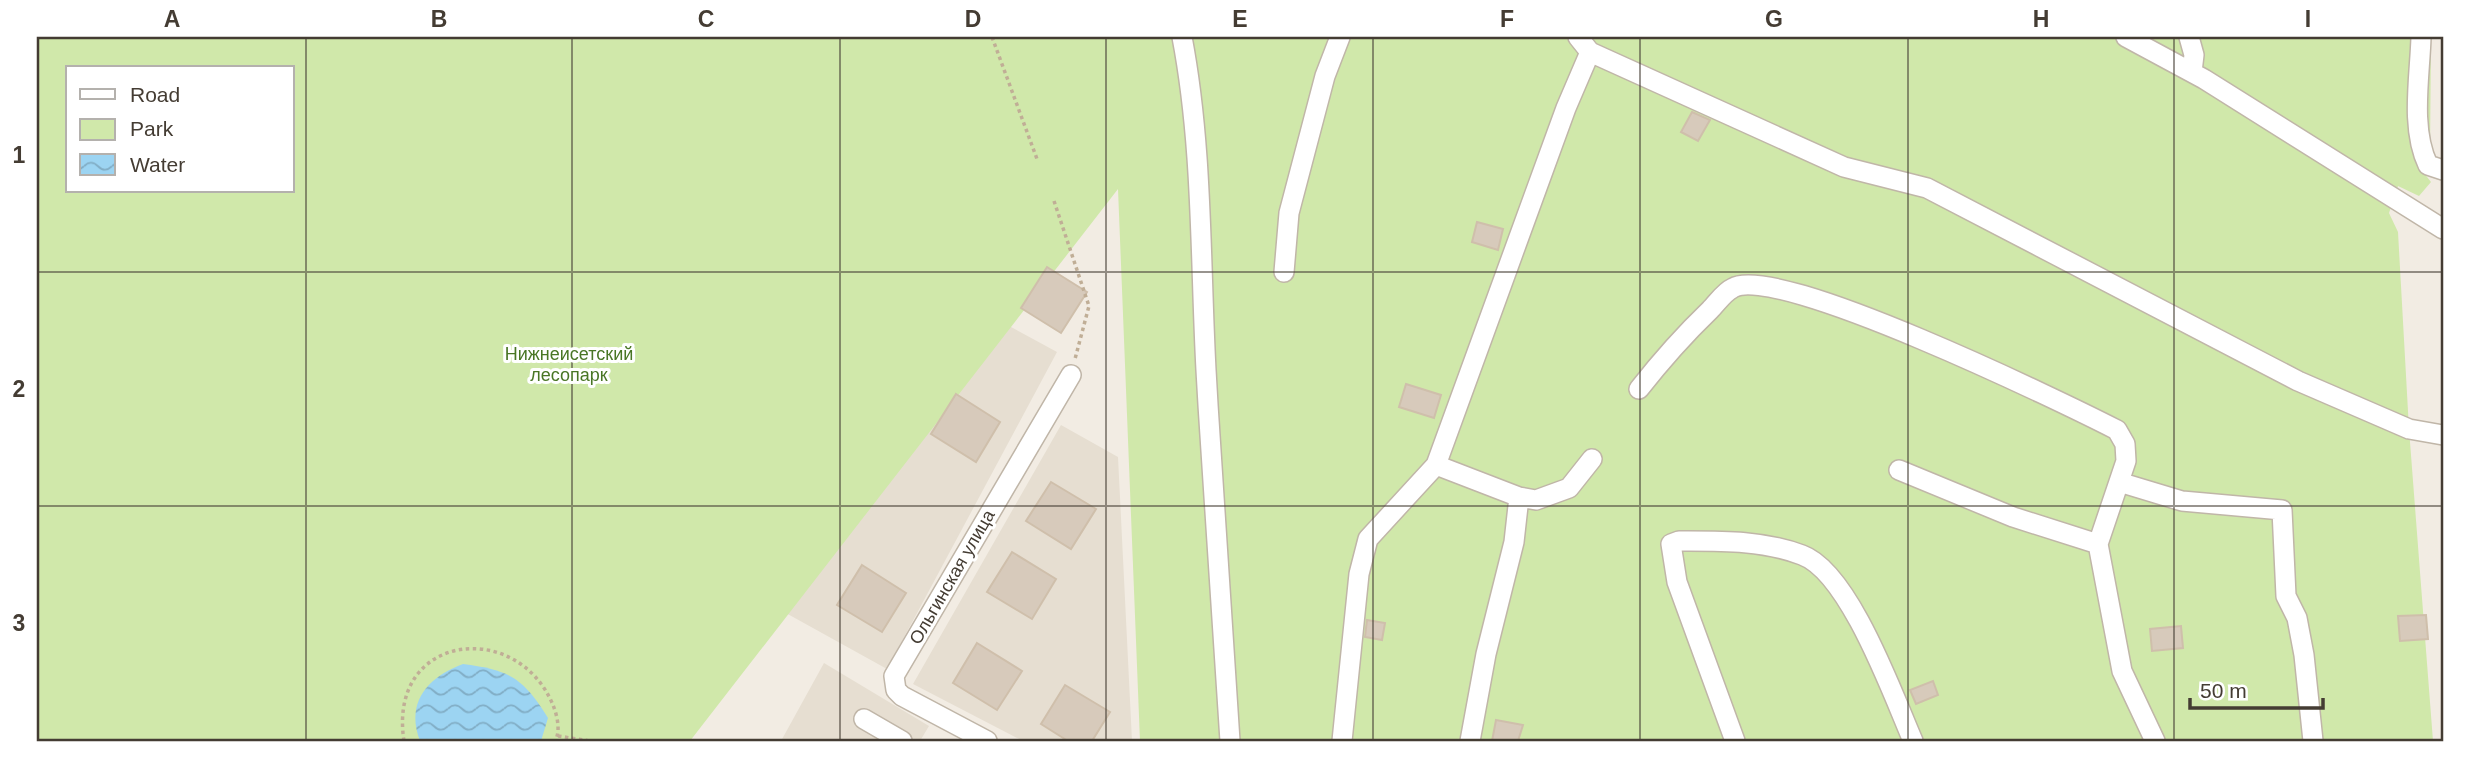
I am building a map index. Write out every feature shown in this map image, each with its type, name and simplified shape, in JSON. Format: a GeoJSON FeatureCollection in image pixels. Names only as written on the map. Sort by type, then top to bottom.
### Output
{"type":"FeatureCollection","features":[{"type":"Feature","properties":{"kind":"street"},"geometry":{"type":"LineString","coordinates":[[1182,37],[1194,98],[1200,169],[1206,369],[1230,741]]}},
{"type":"Feature","properties":{"kind":"street"},"geometry":{"type":"LineString","coordinates":[[1284,272],[1289,213],[1325,76],[1340,37]]}},
{"type":"Feature","properties":{"kind":"street"},"geometry":{"type":"LineString","coordinates":[[2126,37],[2192,72],[2443,229]]}},
{"type":"Feature","properties":{"kind":"street"},"geometry":{"type":"LineString","coordinates":[[2189,37],[2194,54],[2192,72]]}},
{"type":"Feature","properties":{"kind":"street"},"geometry":{"type":"LineString","coordinates":[[2421,37],[2419,120],[2424,156],[2428,165],[2443,170]]}},
{"type":"Feature","properties":{"kind":"street"},"geometry":{"type":"LineString","coordinates":[[1342,741],[1359,574],[1368,539],[1436,465],[1566,108],[1584,45],[1844,167],[1927,188],[2298,381],[2409,429],[2443,435]]}},
{"type":"Feature","properties":{"kind":"street"},"geometry":{"type":"LineString","coordinates":[[1639,389],[1672,347],[1734,286],[1754,284],[1797,292],[1867,316],[2117,430],[2125,444],[2126,461],[2098,544],[2122,671],[2155,741]]}},
{"type":"Feature","properties":{"kind":"street","name":"Ольгинская улица"},"geometry":{"type":"LineString","coordinates":[[987,741],[902,696],[896,690],[894,676],[1071,375]]}},
{"type":"Feature","properties":{"kind":"street"},"geometry":{"type":"LineString","coordinates":[[1436,465],[1519,497],[1536,500],[1569,488],[1592,459]]}},
{"type":"Feature","properties":{"kind":"street"},"geometry":{"type":"LineString","coordinates":[[1899,470],[2013,517],[2098,544]]}},
{"type":"Feature","properties":{"kind":"street"},"geometry":{"type":"LineString","coordinates":[[2119,482],[2182,501],[2282,510],[2286,596],[2297,618],[2304,655],[2313,741]]}},
{"type":"Feature","properties":{"kind":"street"},"geometry":{"type":"LineString","coordinates":[[1470,741],[1486,654],[1514,542],[1519,497]]}},
{"type":"Feature","properties":{"kind":"street"},"geometry":{"type":"LineString","coordinates":[[1735,741],[1677,582],[1671,544],[1679,541],[1745,541],[1803,555],[1825,568],[1842,592],[1868,642],[1913,741]]}},
{"type":"Feature","properties":{"kind":"street"},"geometry":{"type":"LineString","coordinates":[[864,719],[902,741]]}},
{"type":"Feature","properties":{"kind":"path"},"geometry":{"type":"LineString","coordinates":[[992,37],[1037,159]]}},
{"type":"Feature","properties":{"kind":"path"},"geometry":{"type":"LineString","coordinates":[[1054,201],[1089,306],[1071,375]]}},
{"type":"Feature","properties":{"kind":"path"},"geometry":{"type":"LineString","coordinates":[[404,741],[401,719],[410,684],[430,661],[459,647],[493,651],[527,670],[546,689],[556,714],[558,736],[555,741]]}},
{"type":"Feature","properties":{"kind":"path"},"geometry":{"type":"LineString","coordinates":[[558,736],[590,741]]}},
{"type":"Feature","properties":{"kind":"shaded area"},"geometry":{"type":"Polygon","coordinates":[[[965,302],[1057,352],[887,669],[775,607],[965,302]]]}},
{"type":"Feature","properties":{"kind":"shaded area"},"geometry":{"type":"Polygon","coordinates":[[[1061,425],[1118,457],[1132,741],[1023,741],[913,684],[1061,425]]]}},
{"type":"Feature","properties":{"kind":"shaded area"},"geometry":{"type":"Polygon","coordinates":[[[824,663],[929,726],[920,741],[781,741],[824,663]]]}},
{"type":"Feature","properties":{"kind":"green space","name":"Нижнеисетский лесопарк"},"geometry":{"type":"Polygon","coordinates":[[[37,37],[2431,37],[2430,152],[2416,163],[2431,182],[2419,196],[2398,186],[2389,213],[2398,232],[2409,429],[2433,741],[1140,741],[1118,189],[690,741],[37,741],[37,37]]]}},
{"type":"Feature","properties":{"kind":"water"},"geometry":{"type":"Polygon","coordinates":[[[463,664],[493,669],[523,685],[548,718],[541,741],[420,741],[415,714],[423,693],[439,676],[463,664]]]}},
{"type":"Feature","properties":{"kind":"building"},"geometry":{"type":"Polygon","coordinates":[[[1692,112],[1710,120],[1698,141],[1681,132],[1692,112]]]}},
{"type":"Feature","properties":{"kind":"building"},"geometry":{"type":"Polygon","coordinates":[[[1477,222],[1503,229],[1498,250],[1472,242],[1477,222]]]}},
{"type":"Feature","properties":{"kind":"building"},"geometry":{"type":"Polygon","coordinates":[[[1047,267],[1087,292],[1061,333],[1021,308],[1047,267]]]}},
{"type":"Feature","properties":{"kind":"building"},"geometry":{"type":"Polygon","coordinates":[[[1406,384],[1441,395],[1434,418],[1399,407],[1406,384]]]}},
{"type":"Feature","properties":{"kind":"building"},"geometry":{"type":"Polygon","coordinates":[[[956,394],[1000,422],[976,462],[931,434],[956,394]]]}},
{"type":"Feature","properties":{"kind":"building"},"geometry":{"type":"Polygon","coordinates":[[[1051,482],[1096,509],[1071,549],[1026,521],[1051,482]]]}},
{"type":"Feature","properties":{"kind":"building"},"geometry":{"type":"Polygon","coordinates":[[[1012,552],[1056,579],[1032,619],[987,592],[1012,552]]]}},
{"type":"Feature","properties":{"kind":"building"},"geometry":{"type":"Polygon","coordinates":[[[862,565],[906,593],[882,632],[837,605],[862,565]]]}},
{"type":"Feature","properties":{"kind":"building"},"geometry":{"type":"Polygon","coordinates":[[[2426,615],[2428,639],[2400,641],[2398,616],[2426,615]]]}},
{"type":"Feature","properties":{"kind":"building"},"geometry":{"type":"Polygon","coordinates":[[[1367,620],[1385,623],[1382,640],[1365,637],[1367,620]]]}},
{"type":"Feature","properties":{"kind":"building"},"geometry":{"type":"Polygon","coordinates":[[[2181,626],[2183,648],[2152,651],[2150,629],[2181,626]]]}},
{"type":"Feature","properties":{"kind":"building"},"geometry":{"type":"Polygon","coordinates":[[[977,643],[1022,671],[997,710],[953,683],[977,643]]]}},
{"type":"Feature","properties":{"kind":"building"},"geometry":{"type":"Polygon","coordinates":[[[1933,681],[1938,695],[1916,704],[1910,690],[1933,681]]]}},
{"type":"Feature","properties":{"kind":"building"},"geometry":{"type":"Polygon","coordinates":[[[1065,685],[1110,712],[1092,741],[1068,741],[1041,724],[1065,685]]]}},
{"type":"Feature","properties":{"kind":"building"},"geometry":{"type":"Polygon","coordinates":[[[1496,720],[1523,725],[1518,741],[1492,741],[1496,720]]]}}]}
